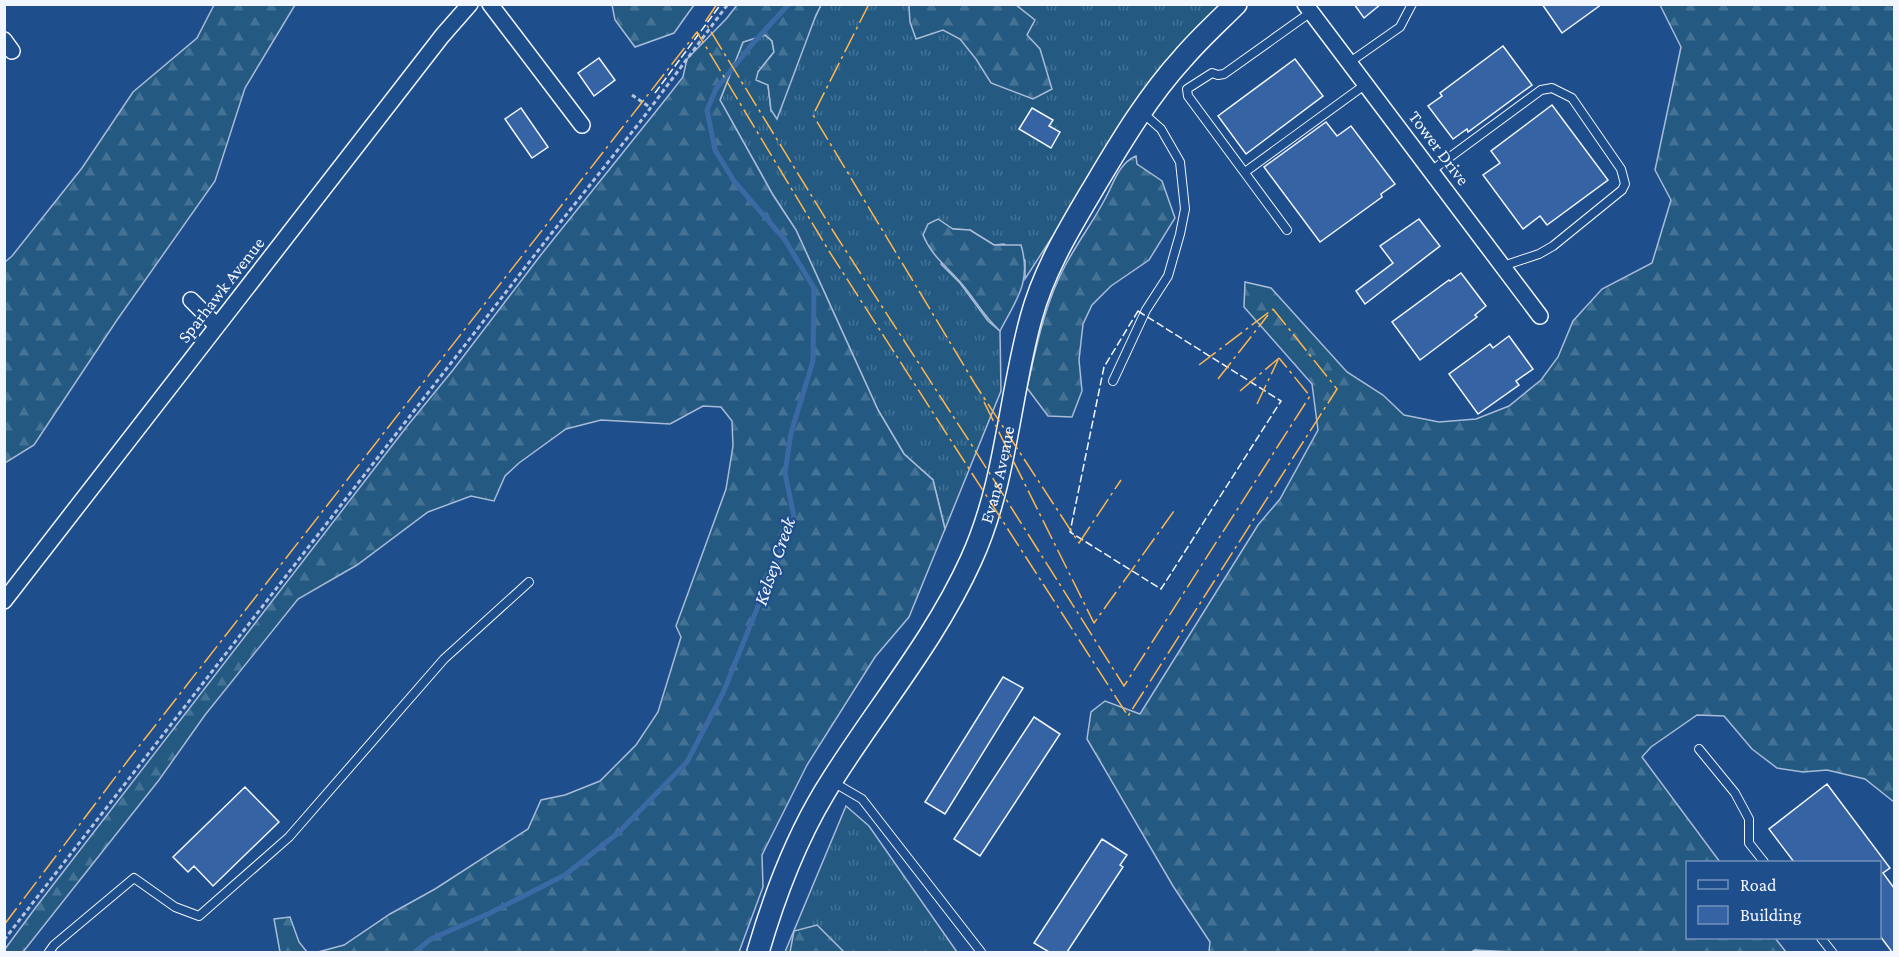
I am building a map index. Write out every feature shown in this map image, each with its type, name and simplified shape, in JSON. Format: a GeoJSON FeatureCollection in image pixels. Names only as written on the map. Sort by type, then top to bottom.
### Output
{"type":"FeatureCollection","features":[{"type":"Feature","properties":{"kind":"street","name":"Sparhawk Avenue"},"geometry":{"type":"LineString","coordinates":[[4,602],[442,36],[470,4]]}},
{"type":"Feature","properties":{"kind":"street"},"geometry":{"type":"LineString","coordinates":[[490,4],[582,125]]}},
{"type":"Feature","properties":{"kind":"street","name":"Evans Avenue"},"geometry":{"type":"LineString","coordinates":[[758,952],[790,859],[809,819],[831,781],[945,609],[972,558],[997,483],[1024,346],[1042,284],[1075,219],[1141,112],[1182,58],[1236,4]]}},
{"type":"Feature","properties":{"kind":"street","name":"Tower Drive"},"geometry":{"type":"LineString","coordinates":[[1308,8],[1540,316]]}},
{"type":"Feature","properties":{"kind":"street"},"geometry":{"type":"LineString","coordinates":[[191,300],[217,326]]}},
{"type":"Feature","properties":{"kind":"lane"},"geometry":{"type":"LineString","coordinates":[[1350,62],[1400,27],[1412,4]]}},
{"type":"Feature","properties":{"kind":"lane"},"geometry":{"type":"LineString","coordinates":[[1287,230],[1188,96],[1187,88],[1212,73],[1224,74],[1308,8]]}},
{"type":"Feature","properties":{"kind":"lane"},"geometry":{"type":"LineString","coordinates":[[1245,172],[1366,84]]}},
{"type":"Feature","properties":{"kind":"lane"},"geometry":{"type":"LineString","coordinates":[[1431,171],[1541,90],[1552,88],[1572,98],[1621,169],[1625,184],[1622,190],[1553,246],[1539,254],[1503,266]]}},
{"type":"Feature","properties":{"kind":"lane"},"geometry":{"type":"LineString","coordinates":[[1113,381],[1146,310],[1168,276],[1185,209],[1180,162],[1161,129],[1141,112]]}},
{"type":"Feature","properties":{"kind":"lane"},"geometry":{"type":"LineString","coordinates":[[49,952],[54,945],[134,878],[175,908],[198,916],[289,837],[444,659],[530,582]]}},
{"type":"Feature","properties":{"kind":"lane"},"geometry":{"type":"LineString","coordinates":[[1700,749],[1735,793],[1749,819],[1749,843],[1763,861]]}},
{"type":"Feature","properties":{"kind":"lane"},"geometry":{"type":"LineString","coordinates":[[831,781],[862,799],[981,952]]}},
{"type":"Feature","properties":{"kind":"lane"},"geometry":{"type":"LineString","coordinates":[[1822,939],[1832,952]]}},
{"type":"Feature","properties":{"kind":"path"},"geometry":{"type":"LineString","coordinates":[[4,940],[651,108],[728,4]]}},
{"type":"Feature","properties":{"kind":"path"},"geometry":{"type":"LineString","coordinates":[[632,95],[651,108]]}},
{"type":"Feature","properties":{"kind":"green space"},"geometry":{"type":"Polygon","coordinates":[[[612,4],[694,5],[674,33],[635,47],[615,20],[612,4]]]}},
{"type":"Feature","properties":{"kind":"green space"},"geometry":{"type":"Polygon","coordinates":[[[214,5],[295,5],[245,88],[215,181],[117,320],[34,445],[5,463],[5,262],[82,168],[133,92],[197,38],[214,5]]]}},
{"type":"Feature","properties":{"kind":"green space"},"geometry":{"type":"Polygon","coordinates":[[[737,5],[821,5],[777,119],[771,110],[768,85],[756,80],[758,72],[774,52],[772,41],[765,35],[743,42],[720,100],[773,195],[796,230],[878,410],[904,454],[933,480],[945,529],[909,617],[875,657],[807,765],[762,855],[763,887],[739,952],[318,952],[344,945],[528,829],[541,800],[565,795],[600,781],[636,745],[658,712],[681,637],[676,626],[726,489],[733,446],[732,421],[721,407],[703,406],[670,424],[601,420],[566,429],[505,476],[494,501],[471,496],[428,512],[357,565],[298,599],[205,715],[159,780],[23,952],[5,952],[36,907],[408,425],[683,77],[687,59],[737,5]]]}},
{"type":"Feature","properties":{"kind":"green space"},"geometry":{"type":"Polygon","coordinates":[[[821,5],[1222,5],[1120,132],[1025,279],[1025,260],[1004,244],[994,245],[970,230],[953,229],[941,264],[960,283],[988,321],[1000,331],[1001,391],[945,529],[933,480],[904,454],[878,410],[796,230],[773,195],[720,100],[743,42],[765,35],[772,41],[774,52],[758,72],[768,85],[771,110],[821,5]]]}},
{"type":"Feature","properties":{"kind":"green space"},"geometry":{"type":"Polygon","coordinates":[[[910,5],[1016,5],[1035,20],[1027,35],[1040,49],[1052,89],[1033,99],[991,83],[960,39],[943,30],[916,39],[910,22],[910,5]]]}},
{"type":"Feature","properties":{"kind":"green space"},"geometry":{"type":"Polygon","coordinates":[[[1660,5],[1894,5],[1894,802],[1865,779],[1827,770],[1803,772],[1777,768],[1752,749],[1724,716],[1697,715],[1651,747],[1642,757],[1719,861],[1686,861],[1686,939],[1776,939],[1786,952],[1475,950],[1471,952],[1209,952],[1210,942],[1173,886],[1087,739],[1091,712],[1105,701],[1140,714],[1258,525],[1280,499],[1318,430],[1312,384],[1244,307],[1245,282],[1271,288],[1347,372],[1383,395],[1404,415],[1439,422],[1476,419],[1509,406],[1541,380],[1558,357],[1573,321],[1602,289],[1652,263],[1671,200],[1655,170],[1681,47],[1660,5]]]}},
{"type":"Feature","properties":{"kind":"green space"},"geometry":{"type":"Polygon","coordinates":[[[1136,156],[1137,164],[1162,181],[1175,218],[1149,260],[1111,286],[1092,305],[1083,324],[1079,360],[1082,391],[1072,417],[1048,416],[1027,388],[1047,310],[1065,266],[1100,208],[1117,174],[1130,159],[1136,156]]]}},
{"type":"Feature","properties":{"kind":"green space"},"geometry":{"type":"Polygon","coordinates":[[[938,219],[953,229],[970,230],[994,245],[1021,245],[1025,270],[1021,290],[1000,331],[926,242],[923,235],[928,224],[938,219]]]}},
{"type":"Feature","properties":{"kind":"green space"},"geometry":{"type":"Polygon","coordinates":[[[846,806],[869,826],[957,952],[785,952],[846,806]]]}},
{"type":"Feature","properties":{"kind":"green space"},"geometry":{"type":"Polygon","coordinates":[[[290,917],[299,942],[307,952],[280,952],[274,919],[290,917]]]}},
{"type":"Feature","properties":{"kind":"green space"},"geometry":{"type":"Polygon","coordinates":[[[817,925],[844,952],[790,952],[794,931],[817,925]]]}},
{"type":"Feature","properties":{"kind":"building"},"geometry":{"type":"Polygon","coordinates":[[[1354,4],[1381,4],[1364,18],[1354,4]]]}},
{"type":"Feature","properties":{"kind":"building"},"geometry":{"type":"Polygon","coordinates":[[[1542,4],[1602,4],[1562,33],[1542,4]]]}},
{"type":"Feature","properties":{"kind":"building"},"geometry":{"type":"Polygon","coordinates":[[[1503,46],[1532,85],[1468,132],[1467,129],[1453,139],[1428,106],[1442,96],[1440,93],[1503,46]]]}},
{"type":"Feature","properties":{"kind":"building"},"geometry":{"type":"Polygon","coordinates":[[[599,58],[615,80],[594,96],[578,73],[599,58]]]}},
{"type":"Feature","properties":{"kind":"building"},"geometry":{"type":"Polygon","coordinates":[[[1295,59],[1323,96],[1246,154],[1218,116],[1295,59]]]}},
{"type":"Feature","properties":{"kind":"building"},"geometry":{"type":"Polygon","coordinates":[[[1552,105],[1608,180],[1547,225],[1540,216],[1523,229],[1483,175],[1500,163],[1491,151],[1552,105]]]}},
{"type":"Feature","properties":{"kind":"building"},"geometry":{"type":"Polygon","coordinates":[[[521,108],[548,147],[532,158],[505,119],[521,108]]]}},
{"type":"Feature","properties":{"kind":"building"},"geometry":{"type":"Polygon","coordinates":[[[1032,108],[1053,120],[1049,126],[1060,132],[1051,148],[1019,129],[1032,108]]]}},
{"type":"Feature","properties":{"kind":"building"},"geometry":{"type":"Polygon","coordinates":[[[1326,122],[1337,136],[1351,126],[1395,184],[1381,194],[1382,197],[1320,242],[1264,167],[1326,122]]]}},
{"type":"Feature","properties":{"kind":"building"},"geometry":{"type":"Polygon","coordinates":[[[1419,219],[1440,246],[1365,304],[1356,291],[1393,263],[1380,246],[1419,219]]]}},
{"type":"Feature","properties":{"kind":"building"},"geometry":{"type":"Polygon","coordinates":[[[1461,273],[1486,306],[1475,315],[1477,317],[1420,360],[1392,322],[1461,273]]]}},
{"type":"Feature","properties":{"kind":"building"},"geometry":{"type":"Polygon","coordinates":[[[1509,336],[1533,369],[1516,381],[1519,385],[1478,414],[1449,374],[1490,344],[1493,348],[1509,336]]]}},
{"type":"Feature","properties":{"kind":"building"},"geometry":{"type":"Polygon","coordinates":[[[1003,677],[1023,688],[945,814],[925,802],[1003,677]]]}},
{"type":"Feature","properties":{"kind":"building"},"geometry":{"type":"Polygon","coordinates":[[[1034,717],[1060,734],[980,856],[954,839],[1034,717]]]}},
{"type":"Feature","properties":{"kind":"building"},"geometry":{"type":"Polygon","coordinates":[[[1827,784],[1890,868],[1883,873],[1894,888],[1894,952],[1881,937],[1881,861],[1793,861],[1769,829],[1827,784]]]}},
{"type":"Feature","properties":{"kind":"building"},"geometry":{"type":"Polygon","coordinates":[[[245,787],[279,822],[213,886],[194,866],[188,872],[173,857],[245,787]]]}},
{"type":"Feature","properties":{"kind":"building"},"geometry":{"type":"Polygon","coordinates":[[[1102,839],[1127,855],[1120,865],[1123,867],[1067,952],[1049,952],[1034,943],[1102,839]]]}},
{"type":"Feature","properties":{"kind":"waterway","name":"Kelsey Creek"},"geometry":{"type":"LineString","coordinates":[[415,952],[431,939],[490,913],[565,875],[618,833],[687,762],[723,693],[794,517],[785,473],[791,433],[813,361],[814,288],[785,240],[734,181],[715,150],[707,110],[716,89],[789,4]]}},
{"type":"Feature","properties":{"kind":"fence"},"geometry":{"type":"LineString","coordinates":[[655,93],[721,4]]}},
{"type":"Feature","properties":{"kind":"fence"},"geometry":{"type":"LineString","coordinates":[[1138,311],[1281,401],[1161,589],[1070,532],[1104,367],[1138,311]]}},
{"type":"Feature","properties":{"kind":"power"},"geometry":{"type":"LineString","coordinates":[[717,4],[705,22],[835,234],[1124,686],[1310,396],[1279,358]]}},
{"type":"Feature","properties":{"kind":"power"},"geometry":{"type":"LineString","coordinates":[[869,4],[813,115],[975,384],[1079,543],[1121,480]]}},
{"type":"Feature","properties":{"kind":"power"},"geometry":{"type":"LineString","coordinates":[[4,925],[129,759],[697,32],[829,251],[1128,716],[1337,389],[1273,309]]}},
{"type":"Feature","properties":{"kind":"power"},"geometry":{"type":"LineString","coordinates":[[1199,365],[1273,309]]}},
{"type":"Feature","properties":{"kind":"power"},"geometry":{"type":"LineString","coordinates":[[1218,379],[1268,315]]}},
{"type":"Feature","properties":{"kind":"power"},"geometry":{"type":"LineString","coordinates":[[1240,391],[1279,358]]}},
{"type":"Feature","properties":{"kind":"power"},"geometry":{"type":"LineString","coordinates":[[1257,404],[1278,360]]}},
{"type":"Feature","properties":{"kind":"power"},"geometry":{"type":"LineString","coordinates":[[984,402],[1094,623],[1174,511]]}}]}
